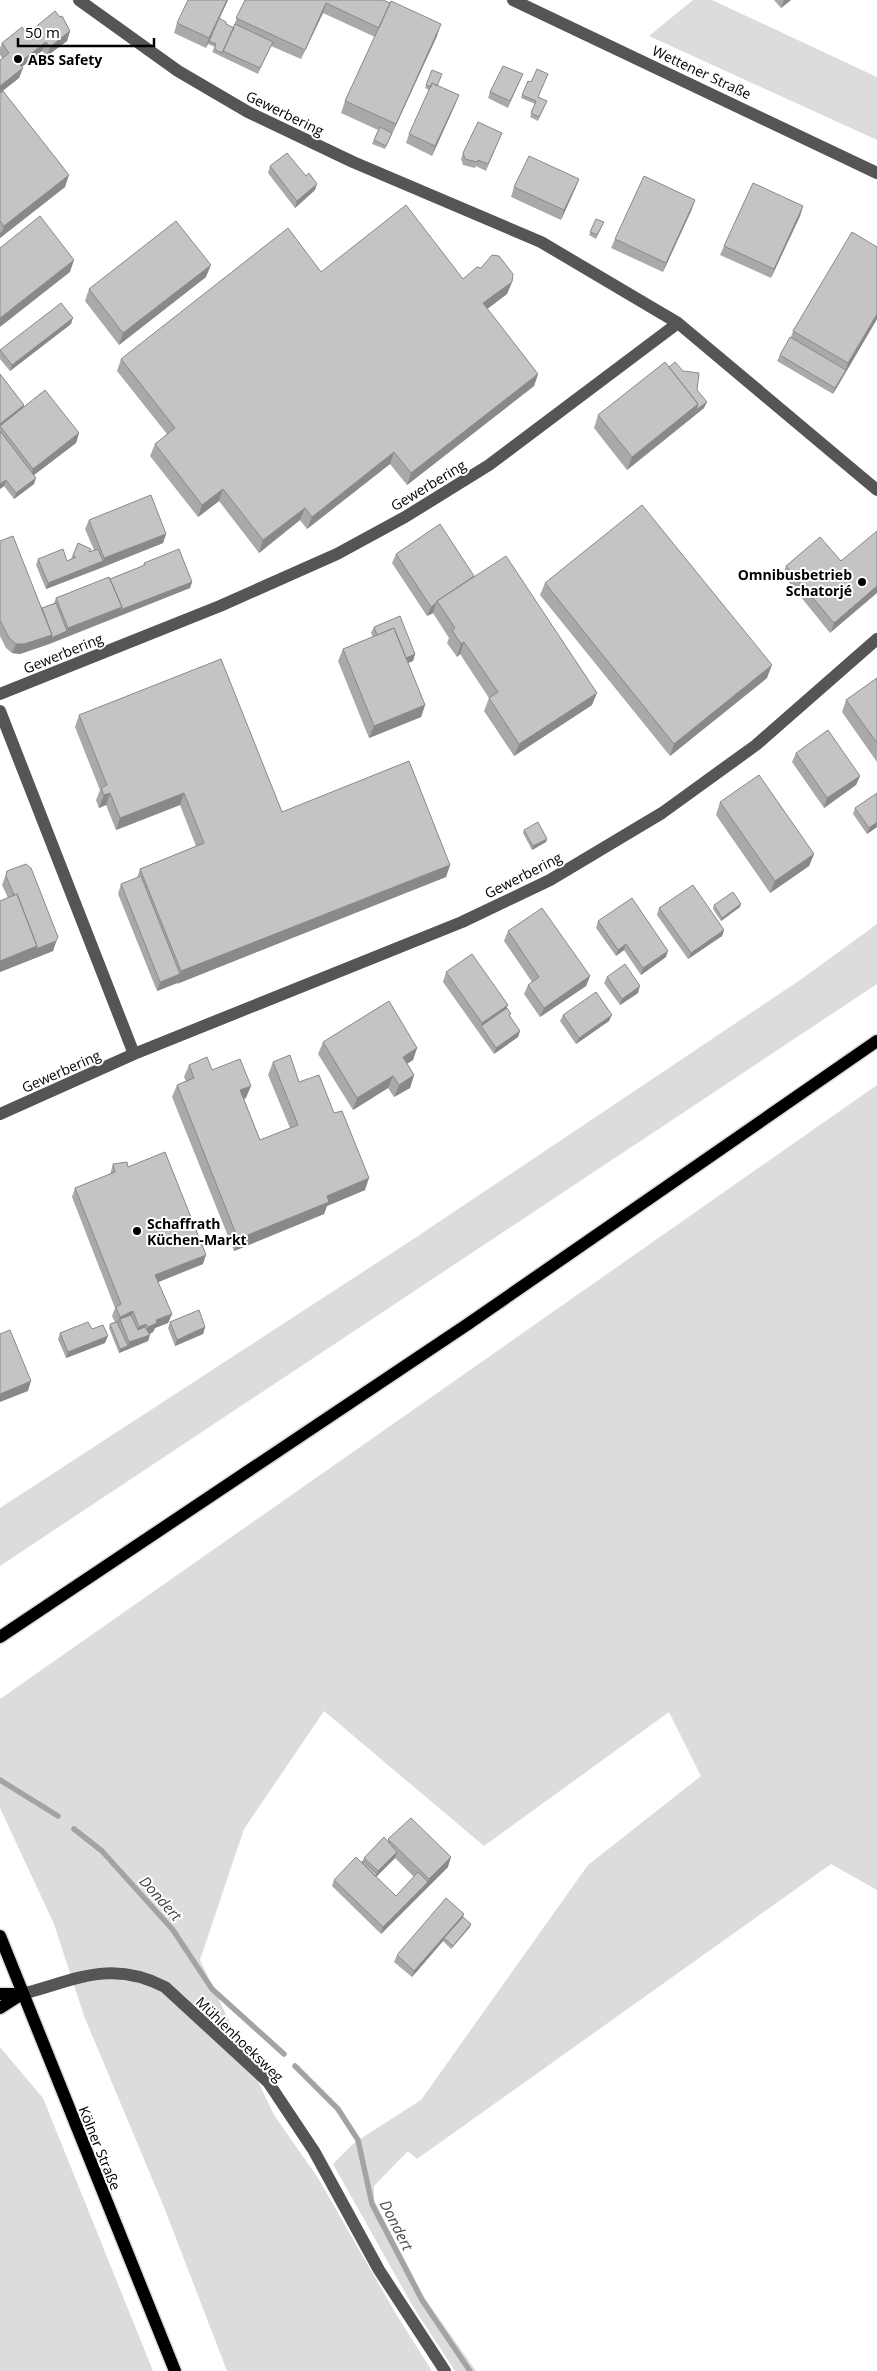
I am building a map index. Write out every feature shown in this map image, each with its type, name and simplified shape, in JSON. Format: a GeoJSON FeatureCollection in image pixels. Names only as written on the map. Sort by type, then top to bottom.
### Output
{"type":"FeatureCollection","features":[{"type":"Feature","properties":{"kind":"main road"},"geometry":{"type":"LineString","coordinates":[[0,1637],[468,1324],[877,1041]]}},
{"type":"Feature","properties":{"kind":"main road","name":"Kölner Straße"},"geometry":{"type":"LineString","coordinates":[[0,1936],[175,2371]]}},
{"type":"Feature","properties":{"kind":"main road"},"geometry":{"type":"LineString","coordinates":[[0,1994],[22,1994]]}},
{"type":"Feature","properties":{"kind":"main road"},"geometry":{"type":"LineString","coordinates":[[0,2008],[22,1994]]}},
{"type":"Feature","properties":{"kind":"street","name":"Gewerbering"},"geometry":{"type":"LineString","coordinates":[[80,0],[178,71],[248,112],[338,155],[541,242],[678,323],[877,490]]}},
{"type":"Feature","properties":{"kind":"street","name":"Wettener Straße"},"geometry":{"type":"LineString","coordinates":[[513,0],[877,173]]}},
{"type":"Feature","properties":{"kind":"street","name":"Gewerbering"},"geometry":{"type":"LineString","coordinates":[[0,694],[220,606],[337,554],[388,527],[490,465],[678,323]]}},
{"type":"Feature","properties":{"kind":"street","name":"Gewerbering"},"geometry":{"type":"LineString","coordinates":[[0,1114],[134,1054],[462,922],[550,880],[662,813],[756,745],[877,639]]}},
{"type":"Feature","properties":{"kind":"street"},"geometry":{"type":"LineString","coordinates":[[0,711],[134,1054]]}},
{"type":"Feature","properties":{"kind":"street","name":"Mühlenhoeksweg"},"geometry":{"type":"LineString","coordinates":[[22,1994],[93,1973],[120,1972],[145,1976],[165,1987],[268,2082],[314,2151],[379,2270],[445,2371]]}},
{"type":"Feature","properties":{"kind":"shaded area"},"geometry":{"type":"Polygon","coordinates":[[[693,0],[712,0],[877,77],[877,140],[649,36],[693,0]]]}},
{"type":"Feature","properties":{"kind":"shaded area"},"geometry":{"type":"Polygon","coordinates":[[[877,924],[877,984],[0,1566],[0,1508],[415,1238],[803,978],[877,924]]]}},
{"type":"Feature","properties":{"kind":"shaded area"},"geometry":{"type":"Polygon","coordinates":[[[877,1085],[877,1890],[831,1864],[417,2159],[408,2151],[374,2186],[374,2200],[424,2297],[476,2371],[455,2371],[412,2305],[333,2164],[354,2143],[421,2100],[588,1865],[701,1776],[669,1712],[484,1846],[324,1711],[244,1829],[200,1960],[274,2115],[318,2178],[396,2314],[432,2371],[227,2371],[164,2207],[84,2016],[54,1924],[0,1808],[0,1699],[877,1085]]]}},
{"type":"Feature","properties":{"kind":"shaded area"},"geometry":{"type":"Polygon","coordinates":[[[0,2047],[43,2098],[153,2371],[0,2371],[0,2047]]]}},
{"type":"Feature","properties":{"kind":"building"},"geometry":{"type":"Polygon","coordinates":[[[188,0],[227,0],[209,38],[177,23],[188,0]]]}},
{"type":"Feature","properties":{"kind":"building"},"geometry":{"type":"Polygon","coordinates":[[[245,0],[383,0],[390,3],[379,28],[326,3],[305,50],[236,18],[245,0]]]}},
{"type":"Feature","properties":{"kind":"building"},"geometry":{"type":"Polygon","coordinates":[[[391,1],[441,24],[396,124],[345,101],[391,1]]]}},
{"type":"Feature","properties":{"kind":"building","name":"ABS Safety"},"geometry":{"type":"Polygon","coordinates":[[[55,11],[60,17],[62,16],[70,31],[50,47],[46,42],[19,63],[23,68],[0,86],[0,60],[9,53],[2,43],[22,27],[27,34],[55,11]]]}},
{"type":"Feature","properties":{"kind":"building"},"geometry":{"type":"Polygon","coordinates":[[[219,18],[234,28],[222,53],[214,49],[216,44],[209,41],[219,18]]]}},
{"type":"Feature","properties":{"kind":"building"},"geometry":{"type":"Polygon","coordinates":[[[235,24],[273,42],[260,68],[223,51],[235,24]]]}},
{"type":"Feature","properties":{"kind":"building"},"geometry":{"type":"Polygon","coordinates":[[[503,66],[523,74],[510,101],[490,92],[503,66]]]}},
{"type":"Feature","properties":{"kind":"building"},"geometry":{"type":"Polygon","coordinates":[[[537,69],[548,74],[538,97],[547,101],[539,117],[531,113],[536,101],[522,95],[528,81],[531,82],[537,69]]]}},
{"type":"Feature","properties":{"kind":"building"},"geometry":{"type":"Polygon","coordinates":[[[432,70],[442,74],[437,86],[432,83],[431,87],[426,85],[432,70]]]}},
{"type":"Feature","properties":{"kind":"building"},"geometry":{"type":"Polygon","coordinates":[[[432,83],[459,95],[435,146],[409,134],[432,83]]]}},
{"type":"Feature","properties":{"kind":"building"},"geometry":{"type":"Polygon","coordinates":[[[3,91],[69,175],[4,226],[0,221],[0,93],[3,91]]]}},
{"type":"Feature","properties":{"kind":"building"},"geometry":{"type":"Polygon","coordinates":[[[478,122],[502,133],[488,164],[478,160],[477,162],[465,159],[463,153],[478,122]]]}},
{"type":"Feature","properties":{"kind":"building"},"geometry":{"type":"Polygon","coordinates":[[[380,127],[392,133],[386,146],[374,140],[380,127]]]}},
{"type":"Feature","properties":{"kind":"building"},"geometry":{"type":"Polygon","coordinates":[[[287,153],[306,176],[309,173],[317,184],[297,201],[270,166],[287,153]]]}},
{"type":"Feature","properties":{"kind":"building"},"geometry":{"type":"Polygon","coordinates":[[[529,156],[579,179],[564,210],[514,187],[529,156]]]}},
{"type":"Feature","properties":{"kind":"building"},"geometry":{"type":"Polygon","coordinates":[[[644,176],[695,200],[666,263],[615,239],[644,176]]]}},
{"type":"Feature","properties":{"kind":"building"},"geometry":{"type":"Polygon","coordinates":[[[753,183],[803,206],[774,269],[724,246],[753,183]]]}},
{"type":"Feature","properties":{"kind":"building"},"geometry":{"type":"Polygon","coordinates":[[[406,205],[463,279],[477,267],[481,268],[492,255],[499,256],[513,274],[512,282],[483,303],[538,374],[411,473],[394,452],[312,517],[305,508],[263,540],[223,489],[202,505],[155,444],[175,428],[121,359],[288,228],[321,272],[406,205]]]}},
{"type":"Feature","properties":{"kind":"building"},"geometry":{"type":"Polygon","coordinates":[[[40,216],[74,260],[0,318],[0,248],[40,216]]]}},
{"type":"Feature","properties":{"kind":"building"},"geometry":{"type":"Polygon","coordinates":[[[596,219],[604,222],[597,235],[590,232],[596,219]]]}},
{"type":"Feature","properties":{"kind":"building"},"geometry":{"type":"Polygon","coordinates":[[[176,221],[211,265],[123,333],[89,289],[176,221]]]}},
{"type":"Feature","properties":{"kind":"building"},"geometry":{"type":"Polygon","coordinates":[[[852,232],[877,247],[877,314],[848,363],[793,331],[852,232]]]}},
{"type":"Feature","properties":{"kind":"building"},"geometry":{"type":"Polygon","coordinates":[[[61,303],[73,318],[12,365],[0,350],[61,303]]]}},
{"type":"Feature","properties":{"kind":"building"},"geometry":{"type":"Polygon","coordinates":[[[790,337],[846,370],[835,388],[780,355],[790,337]]]}},
{"type":"Feature","properties":{"kind":"building"},"geometry":{"type":"Polygon","coordinates":[[[665,362],[698,404],[632,457],[598,415],[665,362]]]}},
{"type":"Feature","properties":{"kind":"building"},"geometry":{"type":"Polygon","coordinates":[[[675,362],[683,371],[699,373],[697,390],[707,402],[696,410],[698,404],[669,367],[675,362]]]}},
{"type":"Feature","properties":{"kind":"building"},"geometry":{"type":"Polygon","coordinates":[[[0,374],[24,405],[0,424],[0,374]]]}},
{"type":"Feature","properties":{"kind":"building"},"geometry":{"type":"Polygon","coordinates":[[[45,390],[79,433],[33,469],[0,426],[45,390]]]}},
{"type":"Feature","properties":{"kind":"building"},"geometry":{"type":"Polygon","coordinates":[[[0,431],[36,478],[16,493],[6,480],[0,484],[0,431]]]}},
{"type":"Feature","properties":{"kind":"building"},"geometry":{"type":"Polygon","coordinates":[[[151,495],[166,534],[104,558],[89,520],[151,495]]]}},
{"type":"Feature","properties":{"kind":"building"},"geometry":{"type":"Polygon","coordinates":[[[642,505],[772,665],[674,744],[545,583],[642,505]]]}},
{"type":"Feature","properties":{"kind":"building"},"geometry":{"type":"Polygon","coordinates":[[[440,524],[474,576],[431,607],[396,554],[440,524]]]}},
{"type":"Feature","properties":{"kind":"building"},"geometry":{"type":"Polygon","coordinates":[[[877,531],[877,586],[834,623],[786,566],[820,537],[841,561],[877,531]]]}},
{"type":"Feature","properties":{"kind":"building"},"geometry":{"type":"Polygon","coordinates":[[[13,536],[52,635],[24,644],[16,644],[9,638],[0,623],[0,541],[13,536]]]}},
{"type":"Feature","properties":{"kind":"building"},"geometry":{"type":"Polygon","coordinates":[[[78,543],[91,549],[89,552],[98,549],[103,561],[48,583],[38,559],[63,549],[67,561],[76,557],[73,556],[78,543]]]}},
{"type":"Feature","properties":{"kind":"building"},"geometry":{"type":"Polygon","coordinates":[[[179,549],[192,582],[120,610],[122,607],[110,579],[179,549]]]}},
{"type":"Feature","properties":{"kind":"building"},"geometry":{"type":"Polygon","coordinates":[[[506,556],[597,693],[519,744],[489,698],[498,692],[464,642],[461,644],[452,630],[455,628],[437,601],[506,556]]]}},
{"type":"Feature","properties":{"kind":"building"},"geometry":{"type":"Polygon","coordinates":[[[109,577],[122,607],[68,628],[56,598],[109,577]]]}},
{"type":"Feature","properties":{"kind":"building"},"geometry":{"type":"Polygon","coordinates":[[[56,603],[67,631],[51,638],[52,635],[42,608],[56,603]]]}},
{"type":"Feature","properties":{"kind":"building"},"geometry":{"type":"Polygon","coordinates":[[[400,616],[415,654],[406,658],[394,628],[377,635],[374,627],[400,616]]]}},
{"type":"Feature","properties":{"kind":"building"},"geometry":{"type":"Polygon","coordinates":[[[394,628],[425,705],[374,726],[343,649],[394,628]]]}},
{"type":"Feature","properties":{"kind":"building"},"geometry":{"type":"Polygon","coordinates":[[[221,659],[282,812],[409,761],[450,865],[181,971],[140,869],[204,843],[184,793],[120,818],[110,793],[104,795],[101,788],[107,785],[79,715],[221,659]]]}},
{"type":"Feature","properties":{"kind":"building"},"geometry":{"type":"Polygon","coordinates":[[[877,678],[877,743],[846,700],[877,678]]]}},
{"type":"Feature","properties":{"kind":"building"},"geometry":{"type":"Polygon","coordinates":[[[828,730],[860,776],[827,798],[796,753],[828,730]]]}},
{"type":"Feature","properties":{"kind":"building"},"geometry":{"type":"Polygon","coordinates":[[[759,775],[814,854],[775,881],[720,802],[759,775]]]}},
{"type":"Feature","properties":{"kind":"building"},"geometry":{"type":"Polygon","coordinates":[[[877,793],[877,822],[869,828],[855,808],[877,793]]]}},
{"type":"Feature","properties":{"kind":"building"},"geometry":{"type":"Polygon","coordinates":[[[538,822],[547,839],[533,846],[524,830],[538,822]]]}},
{"type":"Feature","properties":{"kind":"building"},"geometry":{"type":"Polygon","coordinates":[[[26,864],[31,868],[58,937],[56,941],[36,949],[37,946],[17,894],[14,895],[6,876],[7,871],[26,864]]]}},
{"type":"Feature","properties":{"kind":"building"},"geometry":{"type":"Polygon","coordinates":[[[141,876],[180,974],[160,982],[121,884],[141,876]]]}},
{"type":"Feature","properties":{"kind":"building"},"geometry":{"type":"Polygon","coordinates":[[[693,885],[724,930],[691,953],[659,908],[693,885]]]}},
{"type":"Feature","properties":{"kind":"building"},"geometry":{"type":"Polygon","coordinates":[[[733,892],[741,904],[722,918],[714,905],[733,892]]]}},
{"type":"Feature","properties":{"kind":"building"},"geometry":{"type":"Polygon","coordinates":[[[17,894],[37,946],[0,961],[0,901],[17,894]]]}},
{"type":"Feature","properties":{"kind":"building"},"geometry":{"type":"Polygon","coordinates":[[[632,898],[668,951],[643,968],[626,944],[618,950],[598,921],[632,898]]]}},
{"type":"Feature","properties":{"kind":"building"},"geometry":{"type":"Polygon","coordinates":[[[542,908],[590,976],[544,1008],[528,985],[539,977],[508,931],[542,908]]]}},
{"type":"Feature","properties":{"kind":"building"},"geometry":{"type":"Polygon","coordinates":[[[472,954],[508,1005],[482,1023],[446,972],[472,954]]]}},
{"type":"Feature","properties":{"kind":"building"},"geometry":{"type":"Polygon","coordinates":[[[625,964],[640,986],[622,999],[607,977],[625,964]]]}},
{"type":"Feature","properties":{"kind":"building"},"geometry":{"type":"Polygon","coordinates":[[[596,992],[612,1015],[579,1038],[563,1015],[596,992]]]}},
{"type":"Feature","properties":{"kind":"building"},"geometry":{"type":"Polygon","coordinates":[[[389,1001],[417,1048],[403,1057],[414,1075],[399,1085],[393,1076],[357,1098],[323,1042],[389,1001]]]}},
{"type":"Feature","properties":{"kind":"building"},"geometry":{"type":"Polygon","coordinates":[[[507,1008],[511,1014],[509,1015],[520,1031],[496,1048],[481,1026],[507,1008]]]}},
{"type":"Feature","properties":{"kind":"building"},"geometry":{"type":"Polygon","coordinates":[[[290,1055],[299,1082],[319,1075],[334,1113],[342,1111],[369,1178],[327,1196],[329,1202],[238,1239],[177,1085],[194,1078],[189,1065],[207,1057],[212,1070],[240,1059],[251,1086],[240,1090],[260,1140],[298,1125],[273,1062],[290,1055]]]}},
{"type":"Feature","properties":{"kind":"building","name":"Schaffrath Küchen-Markt"},"geometry":{"type":"Polygon","coordinates":[[[165,1152],[206,1255],[155,1275],[172,1314],[156,1320],[157,1323],[148,1327],[146,1324],[139,1327],[133,1311],[120,1317],[116,1307],[121,1304],[75,1188],[115,1172],[113,1164],[127,1162],[128,1167],[165,1152]]]}},
{"type":"Feature","properties":{"kind":"building"},"geometry":{"type":"Polygon","coordinates":[[[199,1310],[205,1327],[177,1340],[170,1322],[199,1310]]]}},
{"type":"Feature","properties":{"kind":"building"},"geometry":{"type":"Polygon","coordinates":[[[131,1315],[138,1330],[145,1327],[150,1335],[129,1342],[120,1319],[131,1315]]]}},
{"type":"Feature","properties":{"kind":"building"},"geometry":{"type":"Polygon","coordinates":[[[88,1322],[92,1329],[103,1325],[108,1336],[68,1352],[60,1333],[88,1322]]]}},
{"type":"Feature","properties":{"kind":"building"},"geometry":{"type":"Polygon","coordinates":[[[117,1322],[128,1346],[120,1349],[110,1324],[117,1322]]]}},
{"type":"Feature","properties":{"kind":"building"},"geometry":{"type":"Polygon","coordinates":[[[10,1330],[31,1381],[0,1394],[0,1334],[10,1330]]]}},
{"type":"Feature","properties":{"kind":"building"},"geometry":{"type":"Polygon","coordinates":[[[411,1818],[451,1857],[429,1879],[388,1839],[411,1818]]]}},
{"type":"Feature","properties":{"kind":"building"},"geometry":{"type":"Polygon","coordinates":[[[384,1837],[397,1852],[378,1871],[364,1858],[384,1837]]]}},
{"type":"Feature","properties":{"kind":"building"},"geometry":{"type":"Polygon","coordinates":[[[356,1857],[396,1896],[418,1872],[428,1882],[383,1927],[334,1880],[356,1857]]]}},
{"type":"Feature","properties":{"kind":"building"},"geometry":{"type":"Polygon","coordinates":[[[362,1862],[377,1874],[375,1876],[362,1862]]]}},
{"type":"Feature","properties":{"kind":"building"},"geometry":{"type":"Polygon","coordinates":[[[446,1898],[464,1914],[414,1971],[397,1955],[446,1898]]]}},
{"type":"Feature","properties":{"kind":"building"},"geometry":{"type":"Polygon","coordinates":[[[463,1917],[471,1924],[453,1946],[444,1938],[463,1917]]]}},
{"type":"Feature","properties":{"kind":"waterway","name":"Dondert"},"geometry":{"type":"LineString","coordinates":[[0,1780],[58,1816]]}},
{"type":"Feature","properties":{"kind":"waterway","name":"Dondert"},"geometry":{"type":"LineString","coordinates":[[74,1829],[102,1851],[173,1930],[212,1989],[284,2054]]}},
{"type":"Feature","properties":{"kind":"waterway","name":"Dondert"},"geometry":{"type":"LineString","coordinates":[[295,2066],[338,2109],[358,2140],[372,2204],[422,2300],[470,2371]]}},
{"type":"Feature","properties":{"kind":"place","name":"ABS Safety"},"geometry":{"type":"Point","coordinates":[18,59]}},
{"type":"Feature","properties":{"kind":"place","name":"Omnibusbetrieb Schatorjé"},"geometry":{"type":"Point","coordinates":[862,582]}},
{"type":"Feature","properties":{"kind":"place","name":"Schaffrath Küchen-Markt"},"geometry":{"type":"Point","coordinates":[137,1231]}}]}
